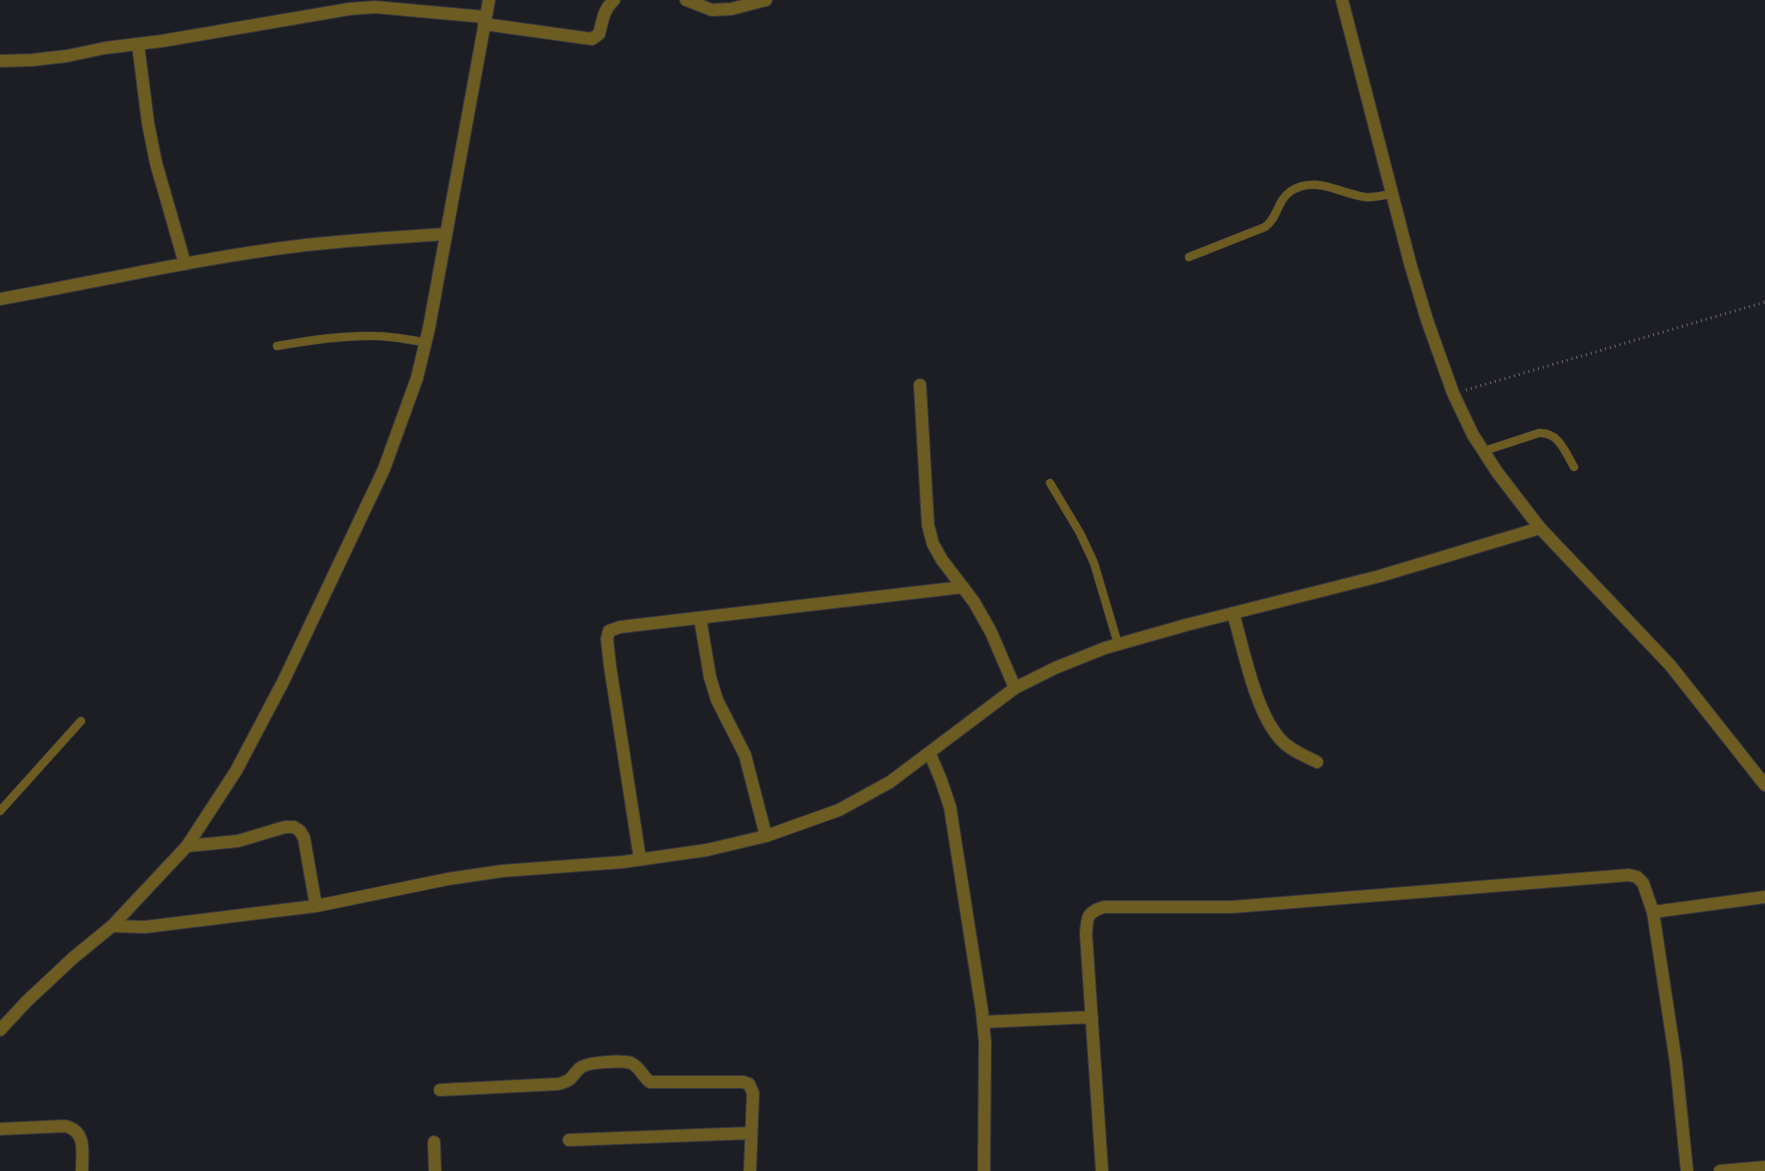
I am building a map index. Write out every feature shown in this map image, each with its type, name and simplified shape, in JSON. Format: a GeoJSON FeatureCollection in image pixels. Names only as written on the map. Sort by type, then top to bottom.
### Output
{"type":"FeatureCollection","features":[{"type":"Feature","properties":{"kind":"street"},"geometry":{"type":"LineString","coordinates":[[0,1030],[60,970],[112,926],[187,846],[236,771],[259,729],[384,469],[417,378],[446,234],[489,0]]}},
{"type":"Feature","properties":{"kind":"street"},"geometry":{"type":"LineString","coordinates":[[0,61],[41,59],[349,9],[375,8],[484,20],[592,39],[599,34],[606,7],[614,0]]}},
{"type":"Feature","properties":{"kind":"street"},"geometry":{"type":"LineString","coordinates":[[686,0],[699,3],[712,10],[731,9],[766,0]]}},
{"type":"Feature","properties":{"kind":"street"},"geometry":{"type":"LineString","coordinates":[[1344,6],[1410,263],[1427,320],[1453,394],[1473,435],[1497,472],[1540,528],[1670,665],[1765,785]]}},
{"type":"Feature","properties":{"kind":"street"},"geometry":{"type":"LineString","coordinates":[[138,44],[148,123],[156,163],[184,264]]}},
{"type":"Feature","properties":{"kind":"street"},"geometry":{"type":"LineString","coordinates":[[0,299],[184,264],[306,245],[446,234]]}},
{"type":"Feature","properties":{"kind":"street"},"geometry":{"type":"LineString","coordinates":[[920,385],[928,524],[933,544],[942,560],[974,602],[991,632],[1015,688]]}},
{"type":"Feature","properties":{"kind":"street"},"geometry":{"type":"LineString","coordinates":[[112,926],[145,927],[316,906],[448,879],[502,871],[640,859],[707,850],[766,836],[839,810],[890,782],[930,754],[1015,688],[1055,668],[1118,644],[1380,576],[1540,528]]}},
{"type":"Feature","properties":{"kind":"street"},"geometry":{"type":"LineString","coordinates":[[640,859],[610,666],[607,635],[609,631],[620,627],[963,588]]}},
{"type":"Feature","properties":{"kind":"street"},"geometry":{"type":"LineString","coordinates":[[1233,613],[1259,700],[1270,726],[1282,741],[1317,762]]}},
{"type":"Feature","properties":{"kind":"street"},"geometry":{"type":"LineString","coordinates":[[700,618],[710,677],[717,700],[745,755],[766,836]]}},
{"type":"Feature","properties":{"kind":"street"},"geometry":{"type":"LineString","coordinates":[[930,754],[941,780],[952,816],[983,1022],[985,1042],[984,1171]]}},
{"type":"Feature","properties":{"kind":"street"},"geometry":{"type":"LineString","coordinates":[[187,846],[238,841],[285,827],[294,827],[300,831],[304,838],[316,906]]}},
{"type":"Feature","properties":{"kind":"street"},"geometry":{"type":"LineString","coordinates":[[1102,1171],[1086,923],[1093,911],[1104,907],[1232,907],[1629,875],[1643,883],[1653,912],[1676,1063],[1687,1171]]}},
{"type":"Feature","properties":{"kind":"street"},"geometry":{"type":"LineString","coordinates":[[1653,912],[1765,897]]}},
{"type":"Feature","properties":{"kind":"street"},"geometry":{"type":"LineString","coordinates":[[983,1022],[1092,1017]]}},
{"type":"Feature","properties":{"kind":"street"},"geometry":{"type":"LineString","coordinates":[[440,1090],[558,1084],[572,1079],[580,1068],[585,1065],[623,1062],[632,1063],[640,1070],[644,1078],[650,1082],[743,1082],[749,1084],[752,1093],[750,1171]]}},
{"type":"Feature","properties":{"kind":"street"},"geometry":{"type":"LineString","coordinates":[[0,1129],[65,1126],[74,1128],[79,1132],[81,1140],[82,1171]]}},
{"type":"Feature","properties":{"kind":"street"},"geometry":{"type":"LineString","coordinates":[[569,1140],[752,1133]]}},
{"type":"Feature","properties":{"kind":"street"},"geometry":{"type":"LineString","coordinates":[[434,1142],[434,1171]]}},
{"type":"Feature","properties":{"kind":"street"},"geometry":{"type":"LineString","coordinates":[[1720,1171],[1765,1167]]}},
{"type":"Feature","properties":{"kind":"lane"},"geometry":{"type":"LineString","coordinates":[[1189,257],[1265,227],[1271,223],[1283,198],[1292,190],[1306,184],[1319,185],[1364,196],[1373,197],[1392,194]]}},
{"type":"Feature","properties":{"kind":"lane"},"geometry":{"type":"LineString","coordinates":[[278,346],[323,338],[352,336],[377,336],[425,342]]}},
{"type":"Feature","properties":{"kind":"lane"},"geometry":{"type":"LineString","coordinates":[[1484,451],[1539,433],[1548,432],[1559,442],[1574,467]]}},
{"type":"Feature","properties":{"kind":"lane"},"geometry":{"type":"LineString","coordinates":[[1050,483],[1080,532],[1094,563],[1118,644]]}},
{"type":"Feature","properties":{"kind":"lane"},"geometry":{"type":"LineString","coordinates":[[0,811],[81,721]]}},
{"type":"Feature","properties":{"kind":"lane"},"geometry":{"type":"LineString","coordinates":[[0,797],[6,804]]}},
{"type":"Feature","properties":{"kind":"path"},"geometry":{"type":"LineString","coordinates":[[1453,394],[1765,302]]}}]}
